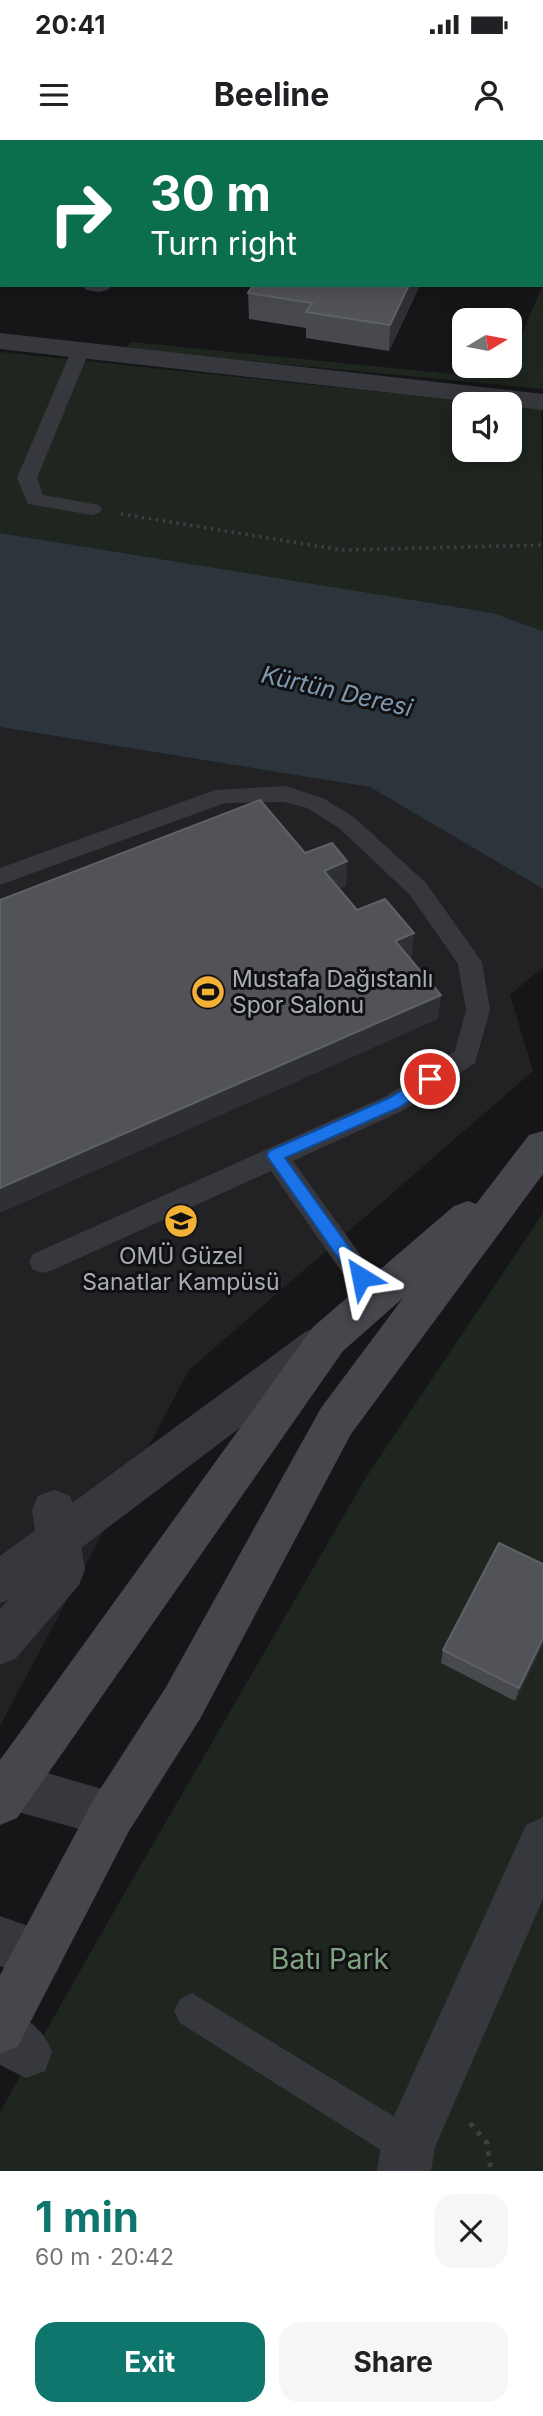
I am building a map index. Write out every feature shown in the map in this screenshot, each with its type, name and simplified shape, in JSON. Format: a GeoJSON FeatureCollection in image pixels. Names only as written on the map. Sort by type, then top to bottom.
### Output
{"type":"FeatureCollection","features":[{"type":"Feature","properties":{"kind":"main road"},"geometry":{"type":"LineString","coordinates":[[4,1790],[328,1339],[533,1158]]}},
{"type":"Feature","properties":{"kind":"main road"},"geometry":{"type":"LineString","coordinates":[[9,2038],[20,1947],[113,1814],[183,1703],[336,1421],[533,1158]]}},
{"type":"Feature","properties":{"kind":"street"},"geometry":{"type":"LineString","coordinates":[[0,341],[543,402]]}},
{"type":"Feature","properties":{"kind":"street"},"geometry":{"type":"LineString","coordinates":[[0,1582],[56,1524],[328,1339]]}},
{"type":"Feature","properties":{"kind":"street"},"geometry":{"type":"LineString","coordinates":[[0,1643],[63,1570],[56,1524]]}},
{"type":"Feature","properties":{"kind":"street"},"geometry":{"type":"LineString","coordinates":[[4,1790],[113,1814]]}},
{"type":"Feature","properties":{"kind":"street"},"geometry":{"type":"LineString","coordinates":[[406,2158],[543,1842]]}},
{"type":"Feature","properties":{"kind":"lane"},"geometry":{"type":"LineString","coordinates":[[81,349],[27,478],[35,500],[92,509]]}},
{"type":"Feature","properties":{"kind":"lane"},"geometry":{"type":"LineString","coordinates":[[0,877],[223,794],[285,794],[315,803],[347,823],[418,889],[470,962],[478,1010],[466,1056],[394,1103],[43,1262]]}},
{"type":"Feature","properties":{"kind":"lane"},"geometry":{"type":"LineString","coordinates":[[275,1156],[375,1297]]}},
{"type":"Feature","properties":{"kind":"lane"},"geometry":{"type":"LineString","coordinates":[[192,2011],[406,2158]]}},
{"type":"Feature","properties":{"kind":"path"},"geometry":{"type":"LineString","coordinates":[[92,509],[342,550],[543,545]]}},
{"type":"Feature","properties":{"kind":"shaded area","name":"OMÜ Güzel Sanatlar Kampüsü"},"geometry":{"type":"Polygon","coordinates":[[[0,727],[371,787],[543,889],[543,967],[510,995],[533,1071],[189,1370],[0,1726],[0,727]]]}},
{"type":"Feature","properties":{"kind":"green space"},"geometry":{"type":"Polygon","coordinates":[[[543,287],[543,389],[125,349],[131,342],[452,374],[452,378],[522,378],[522,334],[543,287]]]}},
{"type":"Feature","properties":{"kind":"green space"},"geometry":{"type":"Polygon","coordinates":[[[0,352],[452,400],[452,462],[522,462],[522,407],[541,409],[543,631],[493,613],[0,533],[0,352]]]}},
{"type":"Feature","properties":{"kind":"green space","name":"Batı Park"},"geometry":{"type":"Polygon","coordinates":[[[543,1213],[543,2171],[0,2171],[0,2112],[365,1479],[543,1213]]]}},
{"type":"Feature","properties":{"kind":"water","name":"Kürtün Deresi"},"geometry":{"type":"Polygon","coordinates":[[[0,533],[493,613],[543,631],[543,889],[370,787],[0,727],[0,533]]]}},
{"type":"Feature","properties":{"kind":"building"},"geometry":{"type":"Polygon","coordinates":[[[252,287],[408,287],[390,325],[306,312],[312,303],[248,293],[252,287]]]}},
{"type":"Feature","properties":{"kind":"building","name":"Mustafa Dağıstanlı Spor Salonu"},"geometry":{"type":"Polygon","coordinates":[[[260,800],[305,853],[332,843],[347,861],[324,871],[357,910],[385,899],[414,933],[395,941],[441,995],[0,1188],[0,900],[260,800]]]}},
{"type":"Feature","properties":{"kind":"building"},"geometry":{"type":"Polygon","coordinates":[[[499,1543],[543,1564],[543,1638],[519,1688],[443,1650],[499,1543]]]}},
{"type":"Feature","properties":{"kind":"place","name":"Mustafa Dağıstanlı Spor Salonu"},"geometry":{"type":"Point","coordinates":[208,992]}},
{"type":"Feature","properties":{"kind":"place","name":"OMÜ Güzel Sanatlar Kampüsü"},"geometry":{"type":"Point","coordinates":[181,1221]}},
{"type":"Feature","properties":{"kind":"route"},"geometry":{"type":"LineString","coordinates":[[361,1277],[275,1156],[394,1103],[430,1079]]}}]}
